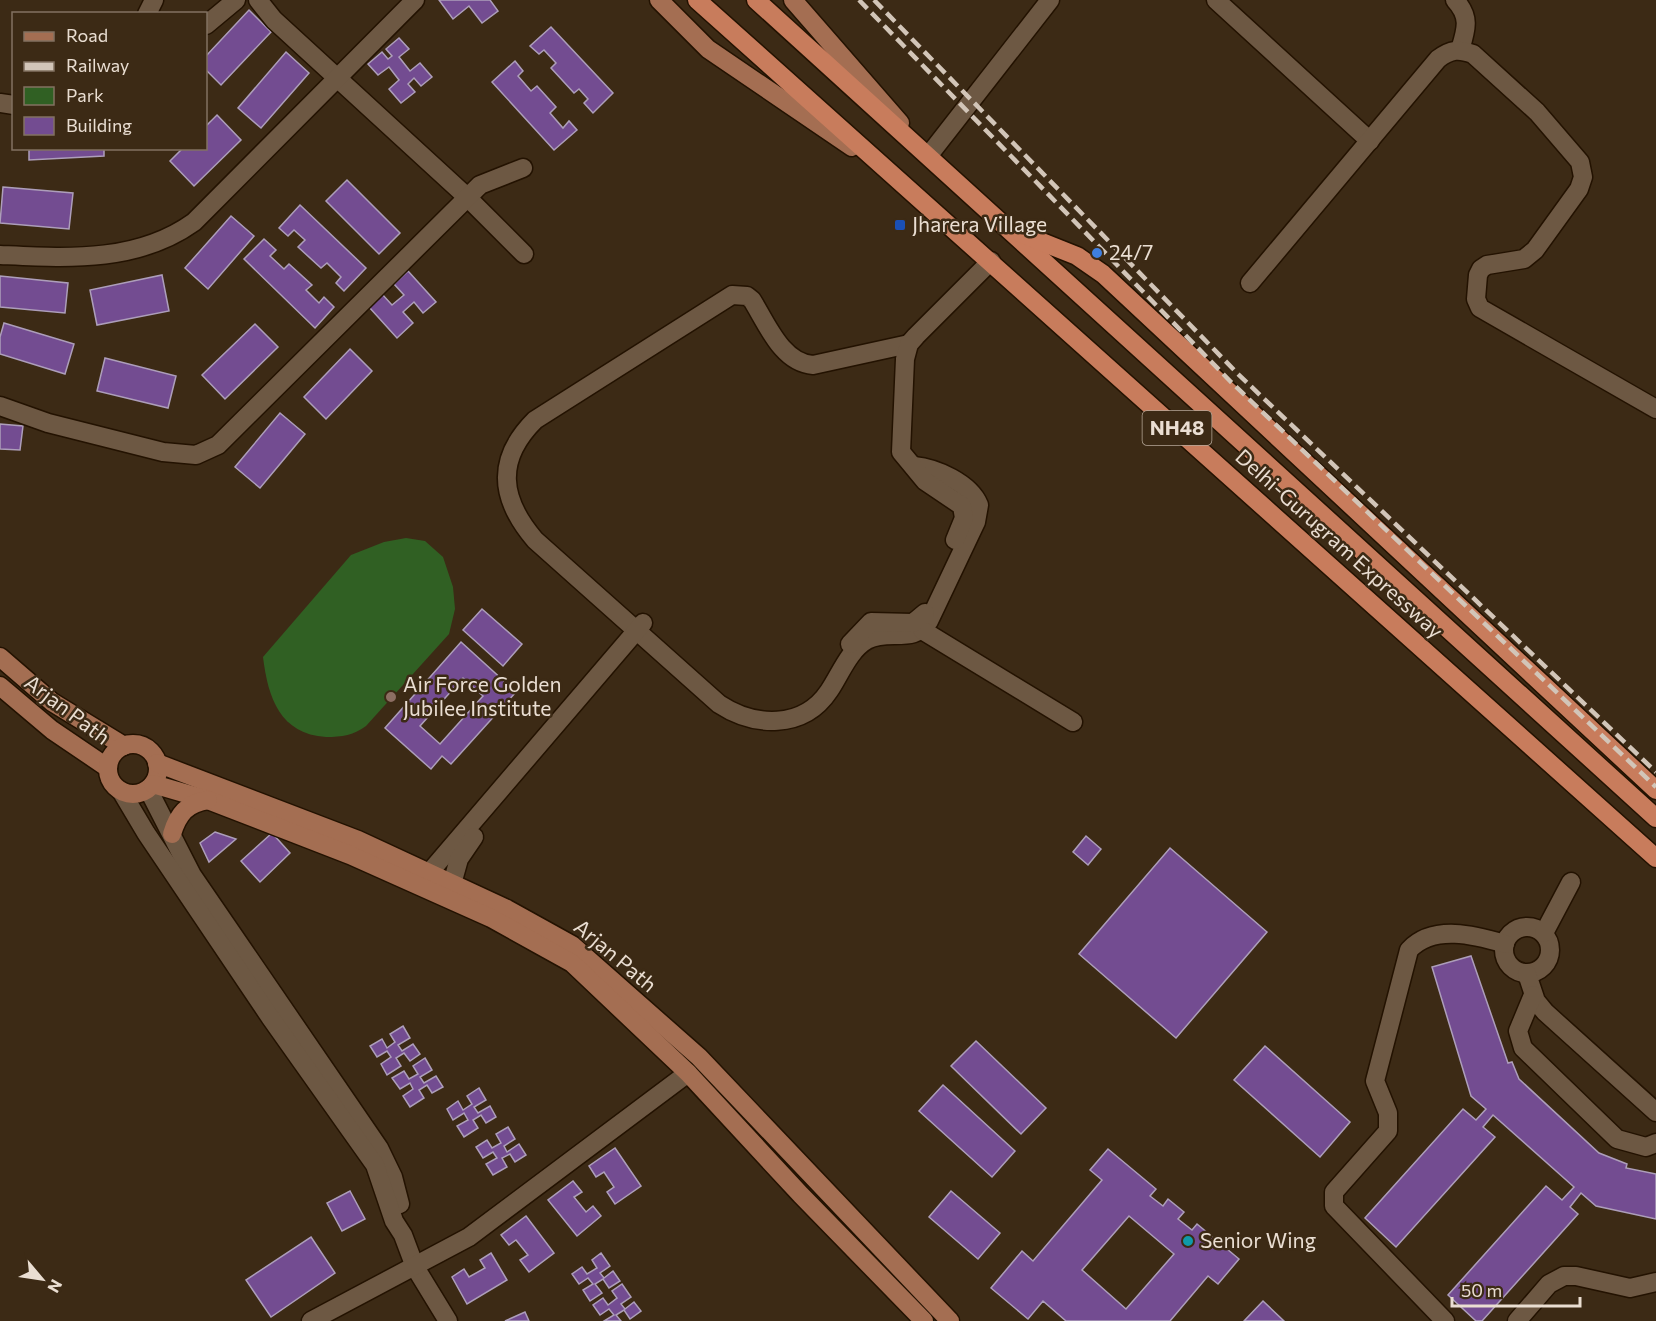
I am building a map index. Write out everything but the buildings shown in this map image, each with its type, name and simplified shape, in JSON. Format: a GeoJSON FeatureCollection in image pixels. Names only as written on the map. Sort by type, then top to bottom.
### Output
{"type":"FeatureCollection","features":[{"type":"Feature","properties":{"kind":"highway","name":"Delhi-Gurugram Expressway"},"geometry":{"type":"LineString","coordinates":[[697,0],[1656,858]]}},
{"type":"Feature","properties":{"kind":"highway","name":"Delhi-Gurugram Expressway"},"geometry":{"type":"LineString","coordinates":[[756,0],[1656,818]]}},
{"type":"Feature","properties":{"kind":"highway"},"geometry":{"type":"LineString","coordinates":[[1009,229],[1077,256],[1103,274],[1656,790]]}},
{"type":"Feature","properties":{"kind":"main road"},"geometry":{"type":"LineString","coordinates":[[658,0],[708,49],[898,178]]}},
{"type":"Feature","properties":{"kind":"main road"},"geometry":{"type":"LineString","coordinates":[[793,0],[808,9],[929,155]]}},
{"type":"Feature","properties":{"kind":"main road","name":"Arjan Path"},"geometry":{"type":"LineString","coordinates":[[0,657],[52,702],[124,746]]}},
{"type":"Feature","properties":{"kind":"main road","name":"Arjan Path"},"geometry":{"type":"LineString","coordinates":[[0,686],[52,730],[108,768]]}},
{"type":"Feature","properties":{"kind":"main road"},"geometry":{"type":"LineString","coordinates":[[138,744],[144,747],[157,763],[151,786],[135,794],[121,791],[111,782],[108,768],[112,755],[124,746],[138,744]]}},
{"type":"Feature","properties":{"kind":"main road","name":"Arjan Path"},"geometry":{"type":"LineString","coordinates":[[157,763],[358,840],[543,927],[594,964],[699,1057],[950,1321]]}},
{"type":"Feature","properties":{"kind":"main road","name":"Arjan Path"},"geometry":{"type":"LineString","coordinates":[[151,786],[208,800],[350,855],[491,918],[572,963],[688,1073],[801,1195],[924,1321]]}},
{"type":"Feature","properties":{"kind":"main road"},"geometry":{"type":"LineString","coordinates":[[172,834],[185,809],[197,802],[208,800]]}},
{"type":"Feature","properties":{"kind":"street"},"geometry":{"type":"LineString","coordinates":[[207,24],[236,0]]}},
{"type":"Feature","properties":{"kind":"street"},"geometry":{"type":"LineString","coordinates":[[258,0],[274,20],[467,197],[524,254]]}},
{"type":"Feature","properties":{"kind":"street"},"geometry":{"type":"LineString","coordinates":[[0,255],[92,257],[139,248],[175,235],[194,222],[415,0]]}},
{"type":"Feature","properties":{"kind":"street"},"geometry":{"type":"LineString","coordinates":[[929,155],[1050,0]]}},
{"type":"Feature","properties":{"kind":"street"},"geometry":{"type":"LineString","coordinates":[[1216,0],[1370,141]]}},
{"type":"Feature","properties":{"kind":"street"},"geometry":{"type":"LineString","coordinates":[[1455,0],[1465,13],[1468,24],[1460,50]]}},
{"type":"Feature","properties":{"kind":"street"},"geometry":{"type":"LineString","coordinates":[[1251,283],[1438,58],[1448,51],[1460,50],[1473,54],[1537,112],[1580,162],[1583,177],[1579,189],[1535,250],[1524,259],[1481,268],[1478,275],[1476,299],[1480,308],[1507,326],[1656,409]]}},
{"type":"Feature","properties":{"kind":"street"},"geometry":{"type":"LineString","coordinates":[[0,406],[48,423],[163,452],[186,455],[207,452],[218,445],[467,197],[489,180],[523,168]]}},
{"type":"Feature","properties":{"kind":"street"},"geometry":{"type":"LineString","coordinates":[[644,630],[729,698],[751,711],[780,712],[805,701],[867,625],[877,621],[913,623],[924,614],[964,518],[964,511],[958,502],[925,481],[901,452],[905,359],[909,344],[991,261]]}},
{"type":"Feature","properties":{"kind":"street"},"geometry":{"type":"LineString","coordinates":[[909,344],[813,365],[802,364],[786,353],[752,300],[740,296],[572,403],[535,432],[524,444],[519,484],[525,510],[532,522],[550,542],[719,704],[741,717],[762,722],[790,718],[820,702],[864,641],[878,636],[911,635],[922,630],[929,621],[976,522],[979,505],[971,492],[947,477],[930,468],[914,466]]}},
{"type":"Feature","properties":{"kind":"street"},"geometry":{"type":"LineString","coordinates":[[429,873],[644,630]]}},
{"type":"Feature","properties":{"kind":"street"},"geometry":{"type":"LineString","coordinates":[[452,884],[459,859],[471,841],[644,630]]}},
{"type":"Feature","properties":{"kind":"street"},"geometry":{"type":"LineString","coordinates":[[922,630],[1073,723]]}},
{"type":"Feature","properties":{"kind":"street"},"geometry":{"type":"LineString","coordinates":[[151,786],[192,874],[379,1148],[393,1177],[404,1217],[403,1235]]}},
{"type":"Feature","properties":{"kind":"street"},"geometry":{"type":"LineString","coordinates":[[121,791],[146,833],[270,1017],[375,1165],[396,1226],[403,1235],[415,1267],[448,1321]]}},
{"type":"Feature","properties":{"kind":"street"},"geometry":{"type":"LineString","coordinates":[[1544,933],[1571,882]]}},
{"type":"Feature","properties":{"kind":"street"},"geometry":{"type":"LineString","coordinates":[[1527,974],[1545,963],[1550,953],[1550,942],[1544,933],[1526,926],[1509,936],[1505,944],[1505,954],[1509,963],[1527,974],[1533,995],[1545,1012],[1656,1112]]}},
{"type":"Feature","properties":{"kind":"street"},"geometry":{"type":"LineString","coordinates":[[1445,1321],[1335,1206],[1334,1192],[1388,1131],[1388,1113],[1375,1081],[1409,950],[1416,942],[1428,936],[1455,933],[1505,944]]}},
{"type":"Feature","properties":{"kind":"street"},"geometry":{"type":"LineString","coordinates":[[1533,995],[1518,1031],[1523,1048],[1617,1139],[1646,1147],[1656,1143]]}},
{"type":"Feature","properties":{"kind":"street"},"geometry":{"type":"LineString","coordinates":[[311,1321],[415,1267],[489,1224],[688,1073]]}},
{"type":"Feature","properties":{"kind":"street"},"geometry":{"type":"LineString","coordinates":[[1517,1321],[1549,1284],[1564,1276],[1576,1276],[1630,1288],[1656,1282]]}},
{"type":"Feature","properties":{"kind":"green space"},"geometry":{"type":"Polygon","coordinates":[[[406,538],[425,541],[443,557],[453,587],[455,609],[449,634],[366,726],[357,732],[326,737],[297,729],[287,721],[273,700],[263,657],[351,555],[384,542],[406,538]]]}},
{"type":"Feature","properties":{"kind":"railway"},"geometry":{"type":"LineString","coordinates":[[859,0],[1231,382],[1656,787]]}},
{"type":"Feature","properties":{"kind":"railway"},"geometry":{"type":"LineString","coordinates":[[874,0],[1238,374],[1656,772]]}},
{"type":"Feature","properties":{"kind":"place","name":"Jharera Village"},"geometry":{"type":"Point","coordinates":[900,225]}},
{"type":"Feature","properties":{"kind":"place","name":"24/7"},"geometry":{"type":"Point","coordinates":[1097,253]}},
{"type":"Feature","properties":{"kind":"place","name":"Air Force Golden Jubilee Institute"},"geometry":{"type":"Point","coordinates":[391,697]}},
{"type":"Feature","properties":{"kind":"place","name":"Senior Wing"},"geometry":{"type":"Point","coordinates":[1188,1241]}}]}
